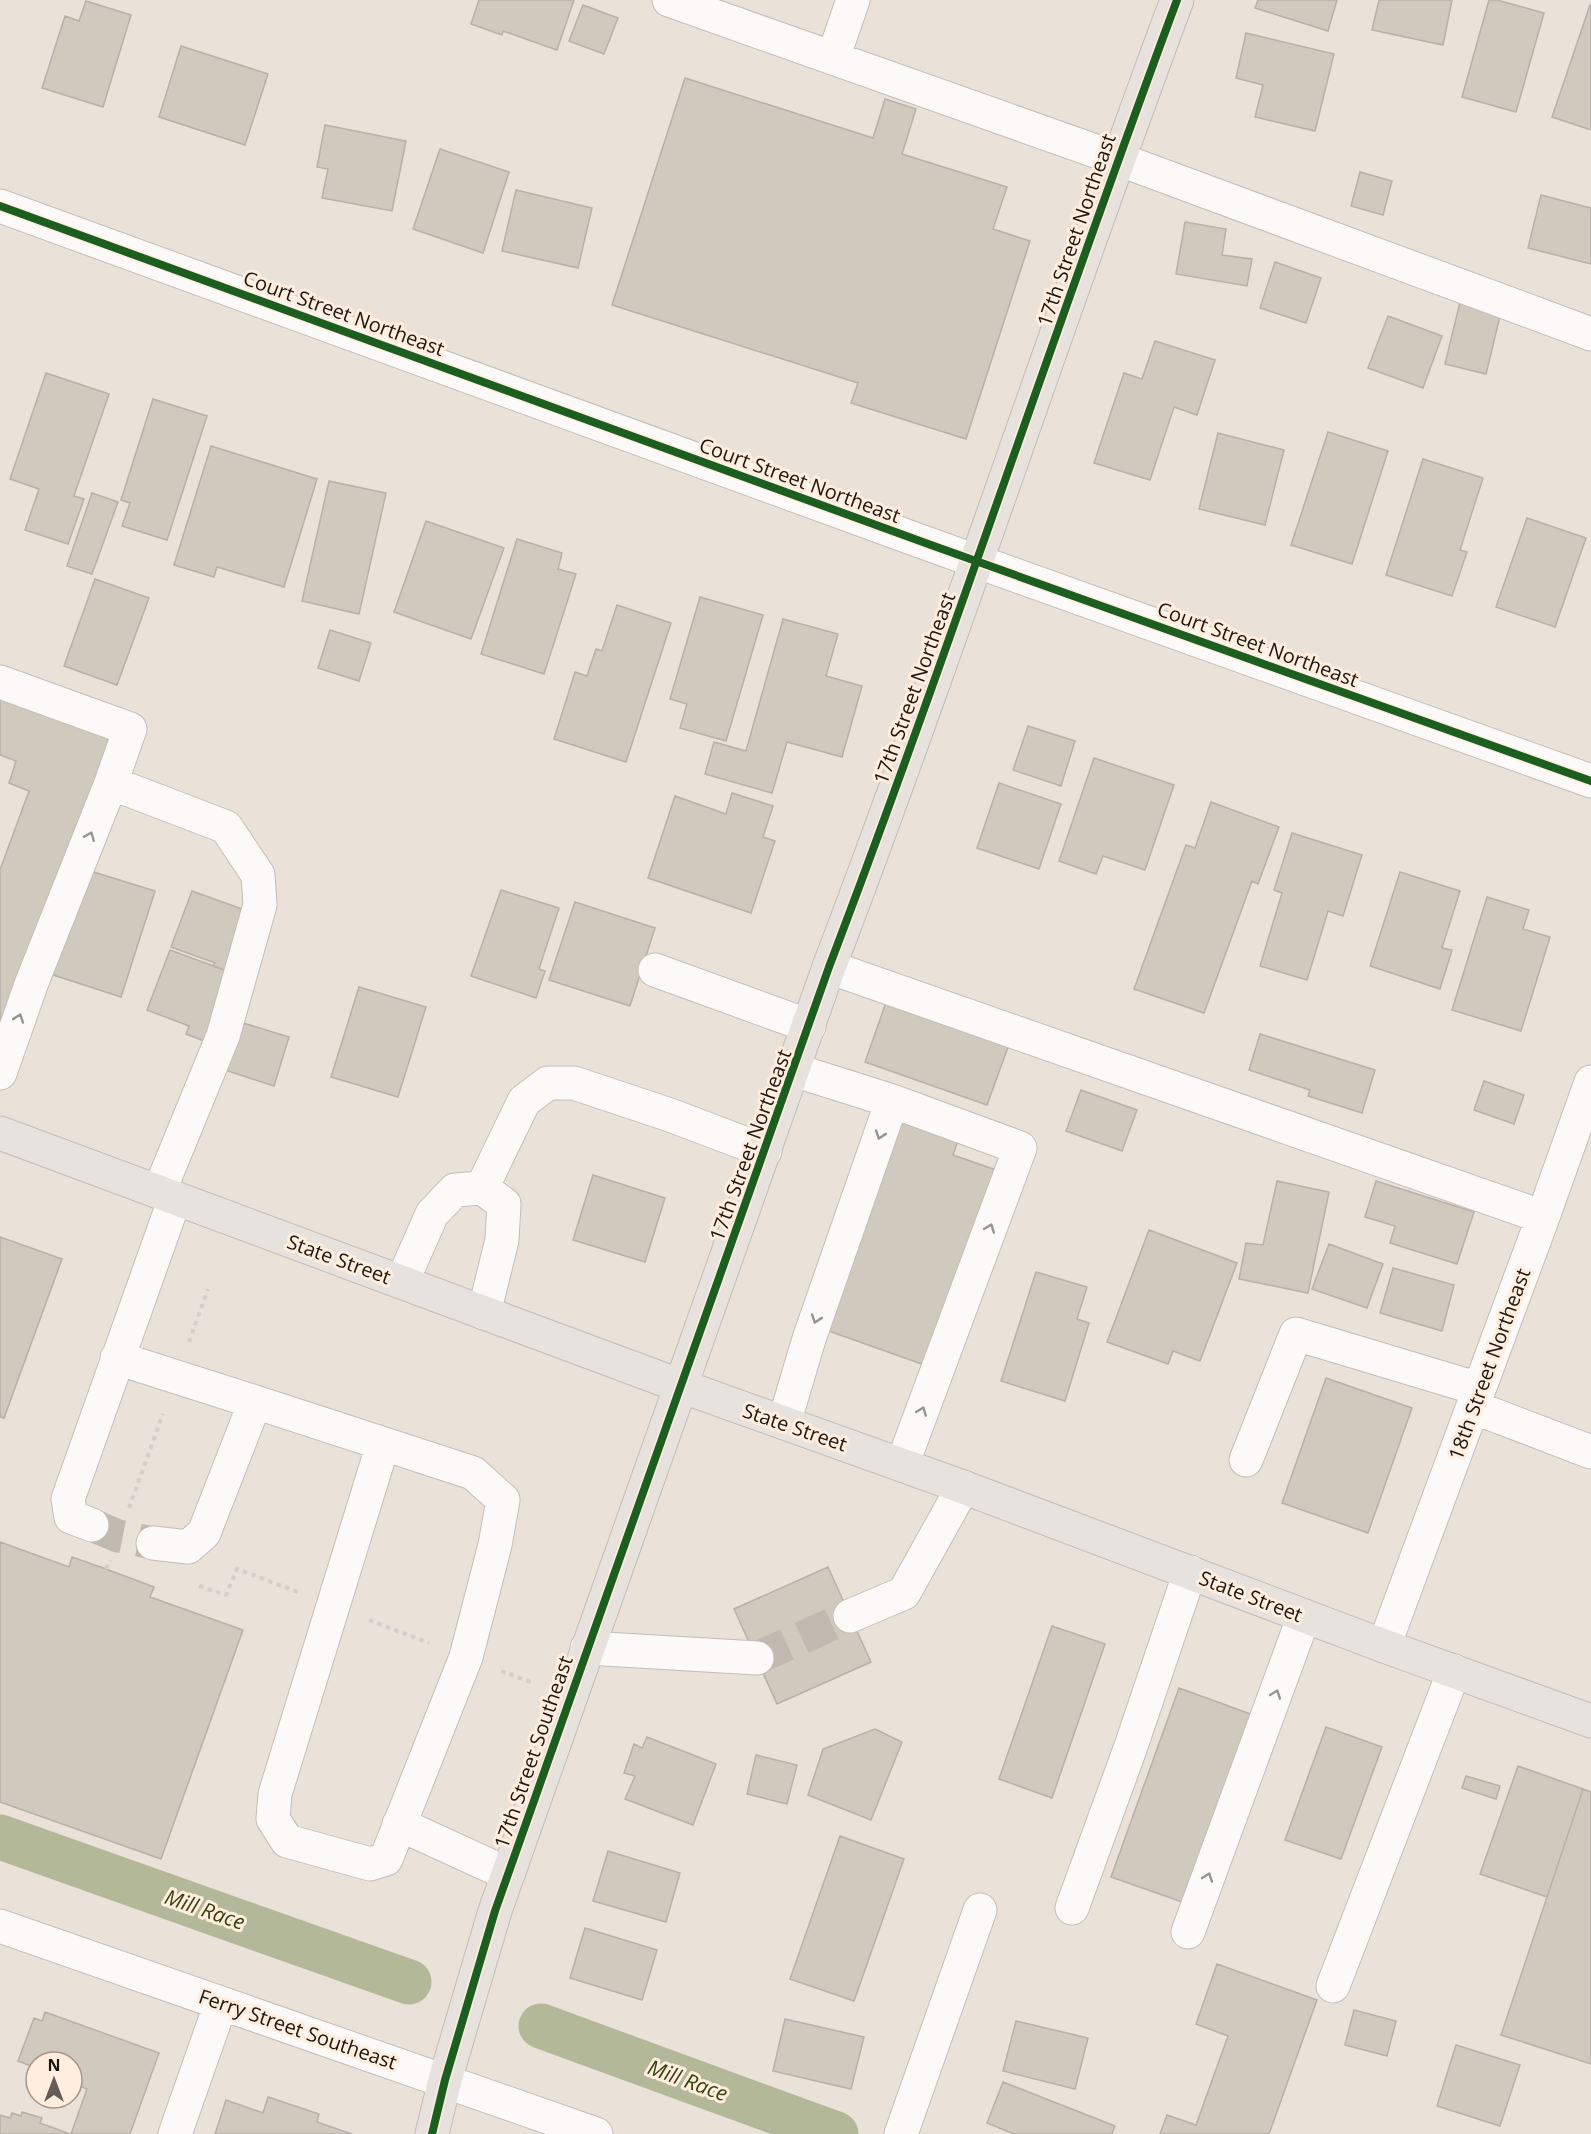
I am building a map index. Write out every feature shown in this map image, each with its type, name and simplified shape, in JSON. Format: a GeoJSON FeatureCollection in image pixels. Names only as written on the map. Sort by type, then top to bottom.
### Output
{"type":"FeatureCollection","features":[{"type":"Feature","properties":{"kind":"main road","name":"17th Street Northeast"},"geometry":{"type":"LineString","coordinates":[[681,1386],[829,967],[879,837],[1118,159],[1177,0]]}},
{"type":"Feature","properties":{"kind":"main road","name":"State Street"},"geometry":{"type":"LineString","coordinates":[[0,1133],[1591,1721]]}},
{"type":"Feature","properties":{"kind":"main road","name":"17th Street Southeast"},"geometry":{"type":"LineString","coordinates":[[432,2134],[445,2080],[495,1911],[681,1386]]}},
{"type":"Feature","properties":{"kind":"street"},"geometry":{"type":"LineString","coordinates":[[669,0],[728,10],[834,58],[1118,159],[1591,334]]}},
{"type":"Feature","properties":{"kind":"street"},"geometry":{"type":"LineString","coordinates":[[834,58],[853,0]]}},
{"type":"Feature","properties":{"kind":"street","name":"Court Street Northeast"},"geometry":{"type":"LineString","coordinates":[[0,206],[1591,781]]}},
{"type":"Feature","properties":{"kind":"street"},"geometry":{"type":"LineString","coordinates":[[0,682],[130,729],[32,982],[0,1073]]}},
{"type":"Feature","properties":{"kind":"street"},"geometry":{"type":"LineString","coordinates":[[92,1525],[71,1517],[68,1499],[117,1358],[167,1195],[223,1036],[260,905],[258,875],[226,828],[111,783]]}},
{"type":"Feature","properties":{"kind":"street"},"geometry":{"type":"LineString","coordinates":[[829,967],[1543,1216]]}},
{"type":"Feature","properties":{"kind":"street"},"geometry":{"type":"LineString","coordinates":[[655,970],[809,1026]]}},
{"type":"Feature","properties":{"kind":"street"},"geometry":{"type":"LineString","coordinates":[[794,1070],[892,1101],[1020,1148],[902,1465]]}},
{"type":"Feature","properties":{"kind":"street","name":"18th Street Northeast"},"geometry":{"type":"LineString","coordinates":[[1384,1646],[1591,1082]]}},
{"type":"Feature","properties":{"kind":"street"},"geometry":{"type":"LineString","coordinates":[[482,1188],[524,1101],[548,1083],[574,1083],[670,1115],[765,1151]]}},
{"type":"Feature","properties":{"kind":"street"},"geometry":{"type":"LineString","coordinates":[[784,1423],[809,1340],[892,1101]]}},
{"type":"Feature","properties":{"kind":"street"},"geometry":{"type":"LineString","coordinates":[[402,1282],[432,1214],[455,1190],[482,1188],[504,1204],[502,1240],[484,1313]]}},
{"type":"Feature","properties":{"kind":"street"},"geometry":{"type":"LineString","coordinates":[[1246,1460],[1296,1334],[1476,1398],[1591,1452]]}},
{"type":"Feature","properties":{"kind":"street"},"geometry":{"type":"LineString","coordinates":[[117,1358],[473,1473],[503,1500],[495,1545],[466,1657],[386,1859],[370,1864],[287,1841],[273,1819],[275,1794],[383,1444]]}},
{"type":"Feature","properties":{"kind":"street"},"geometry":{"type":"LineString","coordinates":[[153,1543],[188,1547],[204,1533],[255,1402]]}},
{"type":"Feature","properties":{"kind":"street"},"geometry":{"type":"LineString","coordinates":[[850,1616],[904,1593],[963,1487]]}},
{"type":"Feature","properties":{"kind":"street"},"geometry":{"type":"LineString","coordinates":[[1072,1908],[1130,1749],[1190,1572]]}},
{"type":"Feature","properties":{"kind":"street"},"geometry":{"type":"LineString","coordinates":[[1188,1932],[1304,1616]]}},
{"type":"Feature","properties":{"kind":"street"},"geometry":{"type":"LineString","coordinates":[[587,1648],[757,1658]]}},
{"type":"Feature","properties":{"kind":"street"},"geometry":{"type":"LineString","coordinates":[[1333,1986],[1454,1671]]}},
{"type":"Feature","properties":{"kind":"street"},"geometry":{"type":"LineString","coordinates":[[399,1824],[508,1874]]}},
{"type":"Feature","properties":{"kind":"street"},"geometry":{"type":"LineString","coordinates":[[901,2134],[980,1910]]}},
{"type":"Feature","properties":{"kind":"street","name":"Ferry Street Southeast"},"geometry":{"type":"LineString","coordinates":[[0,1926],[596,2134]]}},
{"type":"Feature","properties":{"kind":"street"},"geometry":{"type":"LineString","coordinates":[[175,2134],[221,2003]]}},
{"type":"Feature","properties":{"kind":"path"},"geometry":{"type":"LineString","coordinates":[[126,1515],[208,1289]]}},
{"type":"Feature","properties":{"kind":"path"},"geometry":{"type":"LineString","coordinates":[[106,1569],[111,1556]]}},
{"type":"Feature","properties":{"kind":"building"},"geometry":{"type":"Polygon","coordinates":[[[479,0],[574,0],[557,50],[503,31],[502,35],[471,24],[479,0]]]}},
{"type":"Feature","properties":{"kind":"building"},"geometry":{"type":"Polygon","coordinates":[[[1258,0],[1337,0],[1328,31],[1255,8],[1258,0]]]}},
{"type":"Feature","properties":{"kind":"building"},"geometry":{"type":"Polygon","coordinates":[[[1379,0],[1452,0],[1443,45],[1372,30],[1379,0]]]}},
{"type":"Feature","properties":{"kind":"building"},"geometry":{"type":"Polygon","coordinates":[[[1489,0],[1497,0],[1544,13],[1516,112],[1462,97],[1489,0]]]}},
{"type":"Feature","properties":{"kind":"building"},"geometry":{"type":"Polygon","coordinates":[[[86,1],[131,15],[103,107],[42,88],[65,16],[79,21],[86,1]]]}},
{"type":"Feature","properties":{"kind":"building"},"geometry":{"type":"Polygon","coordinates":[[[583,5],[618,18],[604,54],[569,41],[583,5]]]}},
{"type":"Feature","properties":{"kind":"building"},"geometry":{"type":"Polygon","coordinates":[[[1591,6],[1591,130],[1552,117],[1591,6]]]}},
{"type":"Feature","properties":{"kind":"building"},"geometry":{"type":"Polygon","coordinates":[[[1246,33],[1334,54],[1315,131],[1255,117],[1263,85],[1236,78],[1246,33]]]}},
{"type":"Feature","properties":{"kind":"building"},"geometry":{"type":"Polygon","coordinates":[[[181,46],[268,74],[245,145],[159,117],[181,46]]]}},
{"type":"Feature","properties":{"kind":"building"},"geometry":{"type":"Polygon","coordinates":[[[685,78],[873,138],[885,99],[916,109],[902,154],[1007,187],[993,229],[1030,241],[966,439],[851,403],[858,383],[612,305],[685,78]]]}},
{"type":"Feature","properties":{"kind":"building"},"geometry":{"type":"Polygon","coordinates":[[[325,125],[406,141],[392,211],[322,198],[328,169],[317,167],[325,125]]]}},
{"type":"Feature","properties":{"kind":"building"},"geometry":{"type":"Polygon","coordinates":[[[440,149],[509,172],[483,253],[413,229],[440,149]]]}},
{"type":"Feature","properties":{"kind":"building"},"geometry":{"type":"Polygon","coordinates":[[[1360,172],[1392,181],[1383,215],[1351,206],[1360,172]]]}},
{"type":"Feature","properties":{"kind":"building"},"geometry":{"type":"Polygon","coordinates":[[[516,190],[592,208],[578,268],[502,251],[516,190]]]}},
{"type":"Feature","properties":{"kind":"building"},"geometry":{"type":"Polygon","coordinates":[[[1541,195],[1591,208],[1591,264],[1528,248],[1541,195]]]}},
{"type":"Feature","properties":{"kind":"building"},"geometry":{"type":"Polygon","coordinates":[[[1185,222],[1226,229],[1222,255],[1252,259],[1247,286],[1176,274],[1185,222]]]}},
{"type":"Feature","properties":{"kind":"building"},"geometry":{"type":"Polygon","coordinates":[[[1275,262],[1321,278],[1306,323],[1260,308],[1275,262]]]}},
{"type":"Feature","properties":{"kind":"building"},"geometry":{"type":"Polygon","coordinates":[[[1460,302],[1501,312],[1486,374],[1445,364],[1460,302]]]}},
{"type":"Feature","properties":{"kind":"building"},"geometry":{"type":"Polygon","coordinates":[[[1388,316],[1442,336],[1423,388],[1368,368],[1388,316]]]}},
{"type":"Feature","properties":{"kind":"building"},"geometry":{"type":"Polygon","coordinates":[[[1155,341],[1215,360],[1197,415],[1174,407],[1150,480],[1094,463],[1124,373],[1142,379],[1155,341]]]}},
{"type":"Feature","properties":{"kind":"building"},"geometry":{"type":"Polygon","coordinates":[[[46,373],[109,394],[74,496],[84,499],[68,544],[25,530],[39,489],[10,479],[46,373]]]}},
{"type":"Feature","properties":{"kind":"building"},"geometry":{"type":"Polygon","coordinates":[[[153,399],[207,416],[167,540],[122,526],[130,503],[121,500],[153,399]]]}},
{"type":"Feature","properties":{"kind":"building"},"geometry":{"type":"Polygon","coordinates":[[[1328,432],[1388,451],[1352,564],[1291,545],[1328,432]]]}},
{"type":"Feature","properties":{"kind":"building"},"geometry":{"type":"Polygon","coordinates":[[[1218,433],[1284,450],[1265,525],[1199,509],[1218,433]]]}},
{"type":"Feature","properties":{"kind":"building"},"geometry":{"type":"Polygon","coordinates":[[[211,446],[317,479],[284,587],[217,567],[214,577],[174,565],[211,446]]]}},
{"type":"Feature","properties":{"kind":"building"},"geometry":{"type":"Polygon","coordinates":[[[1423,459],[1483,478],[1460,550],[1467,552],[1452,596],[1386,575],[1423,459]]]}},
{"type":"Feature","properties":{"kind":"building"},"geometry":{"type":"Polygon","coordinates":[[[329,481],[386,493],[359,614],[302,601],[329,481]]]}},
{"type":"Feature","properties":{"kind":"building"},"geometry":{"type":"Polygon","coordinates":[[[92,493],[118,502],[92,574],[67,566],[92,493]]]}},
{"type":"Feature","properties":{"kind":"building"},"geometry":{"type":"Polygon","coordinates":[[[1527,518],[1586,538],[1555,627],[1496,607],[1527,518]]]}},
{"type":"Feature","properties":{"kind":"building"},"geometry":{"type":"Polygon","coordinates":[[[426,521],[504,548],[471,639],[394,612],[426,521]]]}},
{"type":"Feature","properties":{"kind":"building"},"geometry":{"type":"Polygon","coordinates":[[[517,539],[562,553],[558,569],[576,574],[544,674],[481,654],[517,539]]]}},
{"type":"Feature","properties":{"kind":"building"},"geometry":{"type":"Polygon","coordinates":[[[95,579],[149,598],[117,685],[64,666],[95,579]]]}},
{"type":"Feature","properties":{"kind":"building"},"geometry":{"type":"Polygon","coordinates":[[[700,597],[763,615],[726,741],[680,728],[687,704],[670,699],[700,597]]]}},
{"type":"Feature","properties":{"kind":"building"},"geometry":{"type":"Polygon","coordinates":[[[617,605],[671,623],[626,762],[554,739],[575,672],[587,676],[596,649],[602,651],[617,605]]]}},
{"type":"Feature","properties":{"kind":"building"},"geometry":{"type":"Polygon","coordinates":[[[783,619],[838,634],[826,676],[862,686],[842,757],[787,742],[772,793],[705,774],[714,742],[746,751],[783,619]]]}},
{"type":"Feature","properties":{"kind":"building"},"geometry":{"type":"Polygon","coordinates":[[[330,630],[371,643],[359,681],[318,668],[330,630]]]}},
{"type":"Feature","properties":{"kind":"building"},"geometry":{"type":"Polygon","coordinates":[[[0,691],[113,731],[0,1035],[0,870],[29,791],[9,783],[16,761],[0,755],[0,691]]]}},
{"type":"Feature","properties":{"kind":"building"},"geometry":{"type":"Polygon","coordinates":[[[1028,726],[1075,741],[1061,786],[1013,770],[1028,726]]]}},
{"type":"Feature","properties":{"kind":"building"},"geometry":{"type":"Polygon","coordinates":[[[1094,758],[1174,785],[1145,870],[1103,856],[1096,874],[1059,861],[1094,758]]]}},
{"type":"Feature","properties":{"kind":"building"},"geometry":{"type":"Polygon","coordinates":[[[999,783],[1061,804],[1039,869],[977,848],[999,783]]]}},
{"type":"Feature","properties":{"kind":"building"},"geometry":{"type":"Polygon","coordinates":[[[732,793],[773,806],[763,837],[775,841],[751,913],[648,878],[675,796],[726,814],[732,793]]]}},
{"type":"Feature","properties":{"kind":"building"},"geometry":{"type":"Polygon","coordinates":[[[1211,802],[1279,827],[1258,884],[1252,881],[1204,1013],[1134,989],[1186,845],[1195,848],[1211,802]]]}},
{"type":"Feature","properties":{"kind":"building"},"geometry":{"type":"Polygon","coordinates":[[[1292,833],[1362,855],[1343,916],[1328,911],[1307,980],[1260,966],[1282,893],[1274,890],[1292,833]]]}},
{"type":"Feature","properties":{"kind":"building"},"geometry":{"type":"Polygon","coordinates":[[[84,869],[155,891],[121,997],[50,974],[84,869]]]}},
{"type":"Feature","properties":{"kind":"building"},"geometry":{"type":"Polygon","coordinates":[[[1400,872],[1460,891],[1442,948],[1452,950],[1440,989],[1370,966],[1400,872]]]}},
{"type":"Feature","properties":{"kind":"building"},"geometry":{"type":"Polygon","coordinates":[[[501,890],[559,908],[539,969],[545,971],[536,998],[471,976],[501,890]]]}},
{"type":"Feature","properties":{"kind":"building"},"geometry":{"type":"Polygon","coordinates":[[[192,891],[253,913],[230,972],[213,966],[215,963],[171,947],[192,891]]]}},
{"type":"Feature","properties":{"kind":"building"},"geometry":{"type":"Polygon","coordinates":[[[1487,897],[1529,910],[1523,929],[1550,937],[1521,1031],[1452,1010],[1487,897]]]}},
{"type":"Feature","properties":{"kind":"building"},"geometry":{"type":"Polygon","coordinates":[[[575,902],[655,928],[630,1006],[549,980],[575,902]]]}},
{"type":"Feature","properties":{"kind":"building"},"geometry":{"type":"Polygon","coordinates":[[[170,950],[230,972],[204,1041],[186,1034],[189,1026],[147,1010],[170,950]]]}},
{"type":"Feature","properties":{"kind":"building"},"geometry":{"type":"Polygon","coordinates":[[[359,987],[426,1007],[398,1097],[331,1077],[359,987]]]}},
{"type":"Feature","properties":{"kind":"building"},"geometry":{"type":"Polygon","coordinates":[[[888,997],[1011,1039],[987,1105],[865,1062],[888,997]]]}},
{"type":"Feature","properties":{"kind":"building"},"geometry":{"type":"Polygon","coordinates":[[[240,1022],[289,1037],[274,1086],[225,1070],[240,1022]]]}},
{"type":"Feature","properties":{"kind":"building"},"geometry":{"type":"Polygon","coordinates":[[[1260,1034],[1375,1070],[1362,1113],[1308,1096],[1310,1090],[1249,1070],[1260,1034]]]}},
{"type":"Feature","properties":{"kind":"building"},"geometry":{"type":"Polygon","coordinates":[[[1484,1081],[1524,1095],[1514,1124],[1474,1110],[1484,1081]]]}},
{"type":"Feature","properties":{"kind":"building"},"geometry":{"type":"Polygon","coordinates":[[[1081,1090],[1137,1110],[1122,1151],[1066,1131],[1081,1090]]]}},
{"type":"Feature","properties":{"kind":"building"},"geometry":{"type":"Polygon","coordinates":[[[902,1111],[961,1132],[953,1155],[1002,1172],[933,1368],[826,1330],[902,1111]]]}},
{"type":"Feature","properties":{"kind":"building"},"geometry":{"type":"Polygon","coordinates":[[[593,1175],[665,1198],[645,1262],[573,1240],[593,1175]]]}},
{"type":"Feature","properties":{"kind":"building"},"geometry":{"type":"Polygon","coordinates":[[[1277,1181],[1329,1192],[1308,1293],[1239,1279],[1246,1243],[1263,1245],[1277,1181]]]}},
{"type":"Feature","properties":{"kind":"building"},"geometry":{"type":"Polygon","coordinates":[[[1376,1181],[1474,1212],[1457,1264],[1390,1243],[1395,1226],[1365,1217],[1376,1181]]]}},
{"type":"Feature","properties":{"kind":"building"},"geometry":{"type":"Polygon","coordinates":[[[1149,1230],[1237,1263],[1200,1361],[1173,1351],[1168,1364],[1107,1342],[1149,1230]]]}},
{"type":"Feature","properties":{"kind":"building"},"geometry":{"type":"Polygon","coordinates":[[[0,1237],[62,1259],[4,1418],[0,1417],[0,1237]]]}},
{"type":"Feature","properties":{"kind":"building"},"geometry":{"type":"Polygon","coordinates":[[[1329,1244],[1383,1264],[1367,1308],[1312,1289],[1329,1244]]]}},
{"type":"Feature","properties":{"kind":"building"},"geometry":{"type":"Polygon","coordinates":[[[1393,1268],[1454,1285],[1442,1331],[1380,1313],[1393,1268]]]}},
{"type":"Feature","properties":{"kind":"building"},"geometry":{"type":"Polygon","coordinates":[[[1036,1272],[1087,1287],[1077,1319],[1089,1323],[1065,1401],[1001,1381],[1036,1272]]]}},
{"type":"Feature","properties":{"kind":"building"},"geometry":{"type":"Polygon","coordinates":[[[1326,1378],[1412,1408],[1368,1533],[1282,1503],[1326,1378]]]}},
{"type":"Feature","properties":{"kind":"building"},"geometry":{"type":"Polygon","coordinates":[[[0,1542],[69,1567],[72,1557],[106,1569],[154,1587],[150,1597],[243,1630],[161,1859],[0,1802],[0,1542]]]}},
{"type":"Feature","properties":{"kind":"building"},"geometry":{"type":"Polygon","coordinates":[[[828,1567],[871,1662],[777,1704],[734,1609],[828,1567]]]}},
{"type":"Feature","properties":{"kind":"building"},"geometry":{"type":"Polygon","coordinates":[[[1052,1626],[1105,1644],[1052,1798],[999,1779],[1052,1626]]]}},
{"type":"Feature","properties":{"kind":"building"},"geometry":{"type":"Polygon","coordinates":[[[1179,1688],[1256,1716],[1188,1904],[1111,1877],[1179,1688]]]}},
{"type":"Feature","properties":{"kind":"building"},"geometry":{"type":"Polygon","coordinates":[[[1326,1727],[1382,1747],[1341,1859],[1285,1840],[1326,1727]]]}},
{"type":"Feature","properties":{"kind":"building"},"geometry":{"type":"Polygon","coordinates":[[[875,1729],[902,1742],[871,1820],[808,1795],[823,1749],[875,1729]]]}},
{"type":"Feature","properties":{"kind":"building"},"geometry":{"type":"Polygon","coordinates":[[[647,1737],[716,1764],[693,1825],[625,1799],[635,1776],[624,1773],[634,1744],[642,1748],[647,1737]]]}},
{"type":"Feature","properties":{"kind":"building"},"geometry":{"type":"Polygon","coordinates":[[[756,1755],[797,1765],[787,1804],[747,1794],[756,1755]]]}},
{"type":"Feature","properties":{"kind":"building"},"geometry":{"type":"Polygon","coordinates":[[[1518,1766],[1583,1789],[1547,1897],[1480,1874],[1518,1766]]]}},
{"type":"Feature","properties":{"kind":"building"},"geometry":{"type":"Polygon","coordinates":[[[1466,1776],[1500,1786],[1496,1799],[1462,1788],[1466,1776]]]}},
{"type":"Feature","properties":{"kind":"building"},"geometry":{"type":"Polygon","coordinates":[[[1583,1789],[1591,1792],[1591,2064],[1501,2035],[1583,1789]]]}},
{"type":"Feature","properties":{"kind":"building"},"geometry":{"type":"Polygon","coordinates":[[[840,1836],[904,1859],[854,2001],[790,1979],[840,1836]]]}},
{"type":"Feature","properties":{"kind":"building"},"geometry":{"type":"Polygon","coordinates":[[[608,1851],[680,1873],[666,1922],[593,1901],[608,1851]]]}},
{"type":"Feature","properties":{"kind":"building"},"geometry":{"type":"Polygon","coordinates":[[[585,1928],[657,1950],[642,2000],[570,1978],[585,1928]]]}},
{"type":"Feature","properties":{"kind":"building"},"geometry":{"type":"Polygon","coordinates":[[[1217,1964],[1317,2000],[1269,2134],[1160,2134],[1167,2115],[1196,2125],[1228,2036],[1196,2024],[1217,1964]]]}},
{"type":"Feature","properties":{"kind":"building"},"geometry":{"type":"Polygon","coordinates":[[[1354,2010],[1396,2021],[1387,2056],[1345,2045],[1354,2010]]]}},
{"type":"Feature","properties":{"kind":"building"},"geometry":{"type":"Polygon","coordinates":[[[45,2012],[159,2053],[130,2134],[71,2134],[80,2110],[84,2110],[87,2089],[84,2088],[84,2050],[24,2050],[24,2063],[18,2061],[34,2018],[42,2021],[45,2012]]]}},
{"type":"Feature","properties":{"kind":"building"},"geometry":{"type":"Polygon","coordinates":[[[785,2019],[864,2037],[851,2089],[773,2071],[785,2019]]]}},
{"type":"Feature","properties":{"kind":"building"},"geometry":{"type":"Polygon","coordinates":[[[1016,2021],[1088,2038],[1075,2089],[1003,2071],[1016,2021]]]}},
{"type":"Feature","properties":{"kind":"building"},"geometry":{"type":"Polygon","coordinates":[[[1456,2045],[1520,2065],[1500,2126],[1437,2106],[1456,2045]]]}},
{"type":"Feature","properties":{"kind":"building"},"geometry":{"type":"Polygon","coordinates":[[[1003,2082],[1115,2126],[1112,2134],[1014,2134],[987,2123],[1003,2082]]]}},
{"type":"Feature","properties":{"kind":"building"},"geometry":{"type":"Polygon","coordinates":[[[268,2097],[319,2114],[317,2122],[352,2134],[215,2134],[226,2100],[263,2113],[268,2097]]]}},
{"type":"Feature","properties":{"kind":"building"},"geometry":{"type":"Polygon","coordinates":[[[22,2112],[42,2118],[40,2123],[70,2134],[0,2134],[0,2115],[10,2118],[12,2113],[21,2116],[22,2112]]]}},
{"type":"Feature","properties":{"kind":"waterway","name":"Mill Race"},"geometry":{"type":"LineString","coordinates":[[0,1837],[409,1982]]}},
{"type":"Feature","properties":{"kind":"waterway","name":"Mill Race"},"geometry":{"type":"LineString","coordinates":[[541,2026],[836,2134]]}},
{"type":"Feature","properties":{"kind":"tunnel"},"geometry":{"type":"LineString","coordinates":[[92,1525],[118,1536],[153,1543]]}},
{"type":"Feature","properties":{"kind":"tunnel"},"geometry":{"type":"LineString","coordinates":[[757,1658],[850,1616]]}},
{"type":"Feature","properties":{"kind":"cycle path"},"geometry":{"type":"LineString","coordinates":[[432,2134],[445,2080],[495,1911],[829,967],[918,726],[1177,0]]}},
{"type":"Feature","properties":{"kind":"cycle path"},"geometry":{"type":"LineString","coordinates":[[0,206],[931,545],[1591,781]]}}]}
